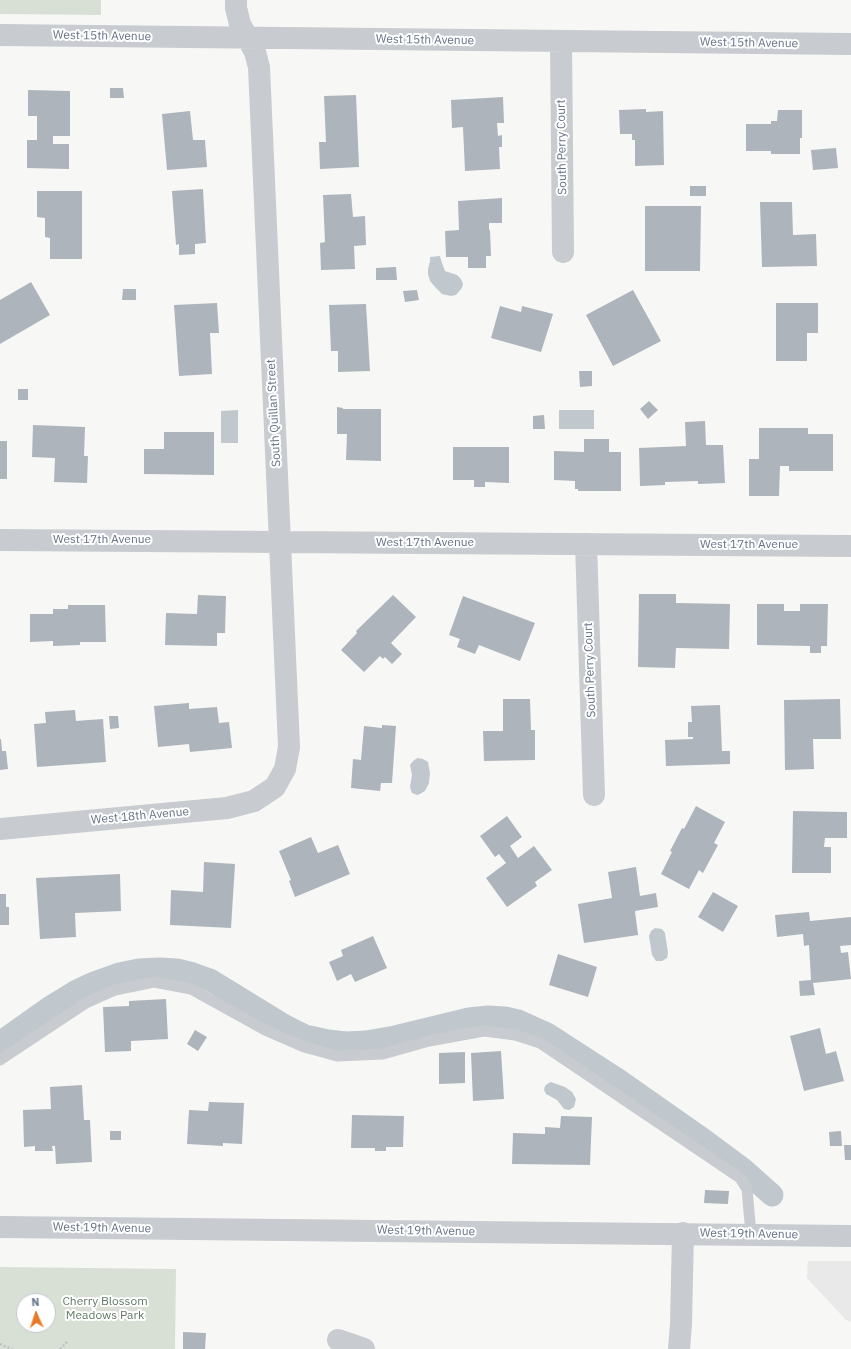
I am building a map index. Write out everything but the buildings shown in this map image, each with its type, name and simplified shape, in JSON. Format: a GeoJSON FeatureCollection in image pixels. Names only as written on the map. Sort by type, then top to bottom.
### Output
{"type":"FeatureCollection","features":[{"type":"Feature","properties":{"kind":"street","name":"South Quillan Street"},"geometry":{"type":"LineString","coordinates":[[236,0],[236,8],[240,24],[255,52],[259,67],[289,747],[285,769],[276,787]]}},
{"type":"Feature","properties":{"kind":"street","name":"West 15th Avenue"},"geometry":{"type":"LineString","coordinates":[[0,35],[851,44]]}},
{"type":"Feature","properties":{"kind":"street","name":"South Perry Court"},"geometry":{"type":"LineString","coordinates":[[561,41],[564,252]]}},
{"type":"Feature","properties":{"kind":"street","name":"West 17th Avenue"},"geometry":{"type":"LineString","coordinates":[[0,540],[851,546]]}},
{"type":"Feature","properties":{"kind":"street","name":"South Perry Court"},"geometry":{"type":"LineString","coordinates":[[586,544],[594,795]]}},
{"type":"Feature","properties":{"kind":"street","name":"West 18th Avenue"},"geometry":{"type":"LineString","coordinates":[[0,829],[227,808],[254,801],[276,787]]}},
{"type":"Feature","properties":{"kind":"street","name":"West 19th Avenue"},"geometry":{"type":"LineString","coordinates":[[0,1227],[683,1233],[851,1236]]}},
{"type":"Feature","properties":{"kind":"street"},"geometry":{"type":"LineString","coordinates":[[679,1349],[683,1233]]}},
{"type":"Feature","properties":{"kind":"street"},"geometry":{"type":"LineString","coordinates":[[338,1340],[364,1349]]}},
{"type":"Feature","properties":{"kind":"lane"},"geometry":{"type":"LineString","coordinates":[[0,1060],[86,1003],[115,990],[154,982],[191,989],[265,1030],[304,1048],[337,1056],[383,1054],[429,1041],[484,1031],[515,1035],[540,1043],[740,1178],[747,1189],[751,1234]]}},
{"type":"Feature","properties":{"kind":"path"},"geometry":{"type":"LineString","coordinates":[[60,1349],[66,1342]]}},
{"type":"Feature","properties":{"kind":"path"},"geometry":{"type":"LineString","coordinates":[[0,1344],[10,1349]]}},
{"type":"Feature","properties":{"kind":"shaded area"},"geometry":{"type":"Polygon","coordinates":[[[440,256],[445,271],[457,275],[461,279],[463,284],[462,288],[456,295],[451,296],[442,294],[430,281],[428,269],[430,257],[440,256]]]}},
{"type":"Feature","properties":{"kind":"shaded area"},"geometry":{"type":"Polygon","coordinates":[[[238,410],[238,443],[221,443],[221,411],[238,410]]]}},
{"type":"Feature","properties":{"kind":"shaded area"},"geometry":{"type":"Polygon","coordinates":[[[559,410],[594,410],[594,429],[559,429],[559,410]]]}},
{"type":"Feature","properties":{"kind":"shaded area"},"geometry":{"type":"Polygon","coordinates":[[[418,758],[428,762],[430,773],[429,783],[425,791],[417,795],[412,793],[410,787],[412,775],[410,765],[418,758]]]}},
{"type":"Feature","properties":{"kind":"shaded area"},"geometry":{"type":"Polygon","coordinates":[[[655,928],[662,929],[665,933],[668,953],[667,958],[662,961],[656,961],[652,955],[649,936],[651,931],[655,928]]]}},
{"type":"Feature","properties":{"kind":"shaded area"},"geometry":{"type":"Polygon","coordinates":[[[551,1082],[565,1087],[572,1092],[576,1099],[574,1107],[569,1110],[564,1109],[557,1100],[546,1094],[544,1090],[545,1086],[551,1082]]]}},
{"type":"Feature","properties":{"kind":"shaded area"},"geometry":{"type":"Polygon","coordinates":[[[808,1261],[851,1261],[851,1322],[846,1320],[807,1278],[808,1261]]]}},
{"type":"Feature","properties":{"kind":"green space"},"geometry":{"type":"Polygon","coordinates":[[[0,0],[101,0],[101,15],[0,14],[0,0]]]}},
{"type":"Feature","properties":{"kind":"green space","name":"Cherry Blossom Meadows Park"},"geometry":{"type":"Polygon","coordinates":[[[0,1267],[176,1269],[175,1349],[0,1349],[0,1267]]]}},
{"type":"Feature","properties":{"kind":"waterway"},"geometry":{"type":"LineString","coordinates":[[0,1043],[49,1008],[75,992],[94,983],[119,974],[139,970],[159,969],[177,970],[210,980],[285,1026],[305,1036],[328,1041],[346,1043],[366,1042],[395,1037],[469,1019],[488,1017],[505,1018],[518,1021],[547,1034],[618,1080],[744,1170],[772,1195]]}}]}
